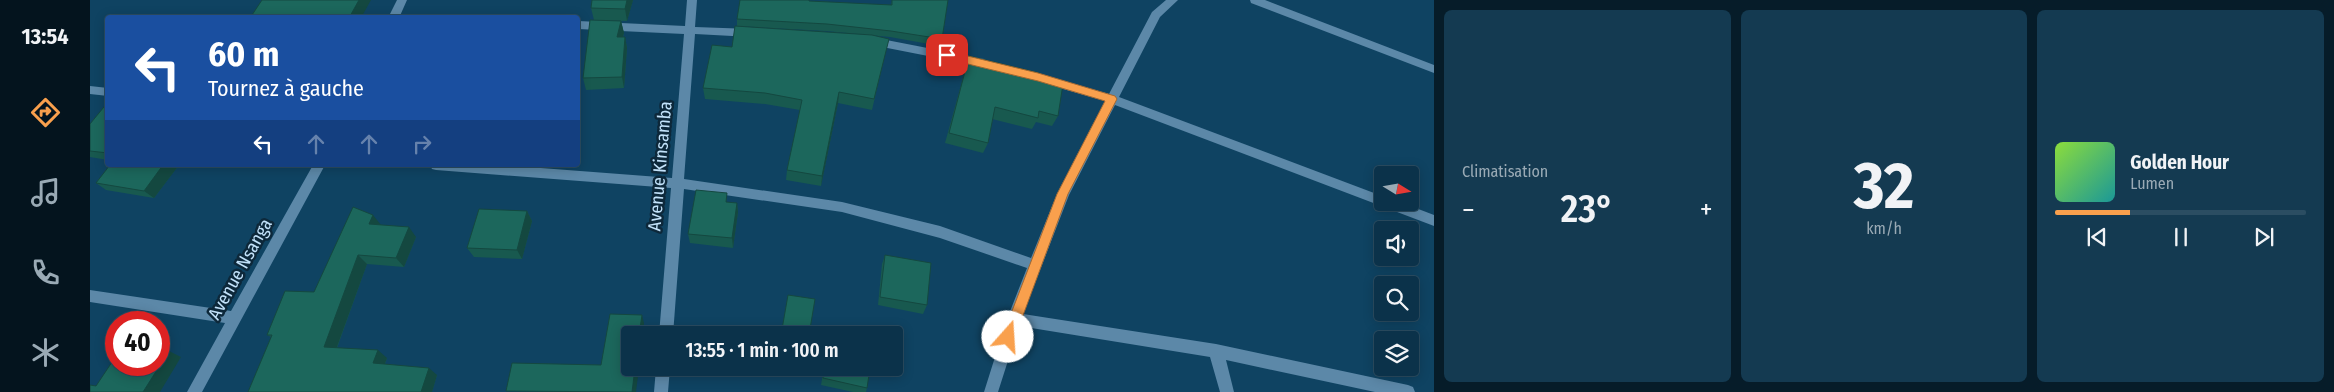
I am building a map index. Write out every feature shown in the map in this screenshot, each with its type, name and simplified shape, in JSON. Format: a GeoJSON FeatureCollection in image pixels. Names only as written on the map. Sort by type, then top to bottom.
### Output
{"type":"FeatureCollection","features":[{"type":"Feature","properties":{"kind":"street"},"geometry":{"type":"LineString","coordinates":[[394,15],[402,0]]}},
{"type":"Feature","properties":{"kind":"street","name":"Avenue Kinsamba"},"geometry":{"type":"LineString","coordinates":[[667,326],[692,0]]}},
{"type":"Feature","properties":{"kind":"street"},"geometry":{"type":"LineString","coordinates":[[991,392],[1014,319],[1063,194],[1156,15],[1173,0]]}},
{"type":"Feature","properties":{"kind":"street"},"geometry":{"type":"LineString","coordinates":[[1255,0],[1434,69]]}},
{"type":"Feature","properties":{"kind":"street"},"geometry":{"type":"LineString","coordinates":[[580,25],[766,34]]}},
{"type":"Feature","properties":{"kind":"street"},"geometry":{"type":"LineString","coordinates":[[860,40],[993,66]]}},
{"type":"Feature","properties":{"kind":"street"},"geometry":{"type":"LineString","coordinates":[[1011,70],[1112,99],[1374,198]]}},
{"type":"Feature","properties":{"kind":"street"},"geometry":{"type":"LineString","coordinates":[[90,90],[105,92]]}},
{"type":"Feature","properties":{"kind":"street","name":"Avenue Nsanga"},"geometry":{"type":"LineString","coordinates":[[194,392],[318,167]]}},
{"type":"Feature","properties":{"kind":"street"},"geometry":{"type":"LineString","coordinates":[[463,167],[677,183],[842,208],[940,232],[1036,265]]}},
{"type":"Feature","properties":{"kind":"street"},"geometry":{"type":"LineString","coordinates":[[1408,211],[1434,221]]}},
{"type":"Feature","properties":{"kind":"street"},"geometry":{"type":"LineString","coordinates":[[90,296],[234,318]]}},
{"type":"Feature","properties":{"kind":"street"},"geometry":{"type":"LineString","coordinates":[[1014,319],[1216,351],[1408,392]]}},
{"type":"Feature","properties":{"kind":"street"},"geometry":{"type":"LineString","coordinates":[[1216,351],[1227,392]]}},
{"type":"Feature","properties":{"kind":"street"},"geometry":{"type":"LineString","coordinates":[[661,392],[662,376]]}},
{"type":"Feature","properties":{"kind":"building"},"geometry":{"type":"Polygon","coordinates":[[[262,0],[359,0],[351,15],[252,15],[262,0]]]}},
{"type":"Feature","properties":{"kind":"building"},"geometry":{"type":"Polygon","coordinates":[[[592,0],[627,0],[625,9],[591,8],[592,0]]]}},
{"type":"Feature","properties":{"kind":"building"},"geometry":{"type":"Polygon","coordinates":[[[740,0],[809,0],[892,5],[892,0],[948,0],[942,39],[827,24],[737,19],[740,0]]]}},
{"type":"Feature","properties":{"kind":"building"},"geometry":{"type":"Polygon","coordinates":[[[590,20],[621,21],[617,37],[625,37],[622,77],[583,78],[590,20]]]}},
{"type":"Feature","properties":{"kind":"building"},"geometry":{"type":"Polygon","coordinates":[[[735,26],[872,35],[889,39],[874,99],[839,92],[822,176],[787,170],[802,100],[765,93],[703,88],[712,45],[732,47],[735,26]]]}},
{"type":"Feature","properties":{"kind":"building"},"geometry":{"type":"Polygon","coordinates":[[[969,56],[1039,73],[1038,78],[1063,84],[1058,116],[1039,111],[1038,118],[995,107],[988,143],[949,133],[969,56]]]}},
{"type":"Feature","properties":{"kind":"building"},"geometry":{"type":"Polygon","coordinates":[[[105,106],[105,153],[90,151],[90,124],[105,106]]]}},
{"type":"Feature","properties":{"kind":"building"},"geometry":{"type":"Polygon","coordinates":[[[108,167],[162,167],[144,191],[96,183],[108,167]]]}},
{"type":"Feature","properties":{"kind":"building"},"geometry":{"type":"Polygon","coordinates":[[[696,190],[727,193],[726,202],[737,203],[732,238],[688,234],[696,190]]]}},
{"type":"Feature","properties":{"kind":"building"},"geometry":{"type":"Polygon","coordinates":[[[353,207],[373,215],[369,224],[409,227],[396,258],[358,255],[324,347],[378,350],[373,363],[429,368],[421,392],[248,392],[272,335],[267,335],[285,291],[314,292],[353,207]]]}},
{"type":"Feature","properties":{"kind":"building"},"geometry":{"type":"Polygon","coordinates":[[[479,209],[527,211],[517,250],[467,248],[479,209]]]}},
{"type":"Feature","properties":{"kind":"building"},"geometry":{"type":"Polygon","coordinates":[[[885,255],[931,263],[927,305],[880,297],[885,255]]]}},
{"type":"Feature","properties":{"kind":"building"},"geometry":{"type":"Polygon","coordinates":[[[788,295],[815,299],[810,326],[783,326],[788,295]]]}},
{"type":"Feature","properties":{"kind":"building"},"geometry":{"type":"Polygon","coordinates":[[[610,314],[642,315],[640,326],[621,326],[621,376],[634,376],[632,392],[506,391],[512,363],[601,365],[610,314]]]}},
{"type":"Feature","properties":{"kind":"building"},"geometry":{"type":"Polygon","coordinates":[[[105,372],[105,376],[153,376],[143,392],[90,392],[90,385],[96,386],[105,372]]]}},
{"type":"Feature","properties":{"kind":"building"},"geometry":{"type":"Polygon","coordinates":[[[823,376],[869,376],[867,388],[823,378],[823,376]]]}},
{"type":"Feature","properties":{"kind":"route"},"geometry":{"type":"LineString","coordinates":[[947,55],[1038,77],[1112,99],[1063,194],[1008,337]]}}]}
